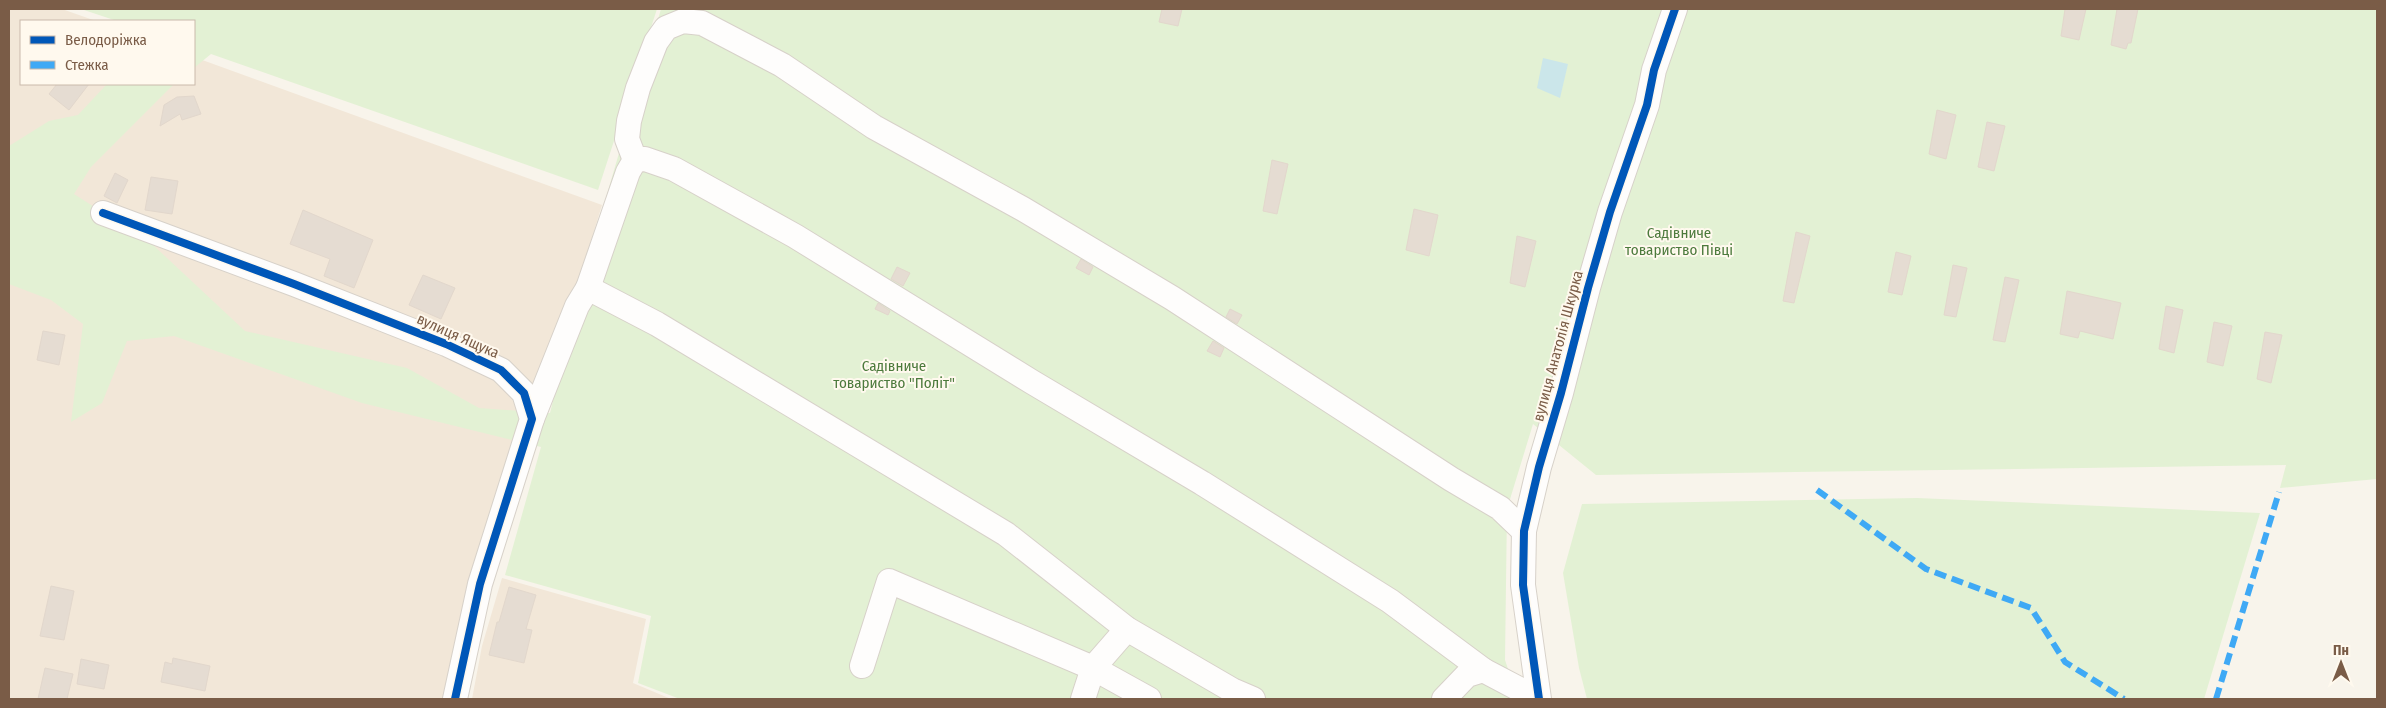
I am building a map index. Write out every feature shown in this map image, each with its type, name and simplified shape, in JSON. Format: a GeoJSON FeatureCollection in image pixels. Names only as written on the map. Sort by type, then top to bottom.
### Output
{"type":"FeatureCollection","features":[{"type":"Feature","properties":{"kind":"street","name":"вулиця Анатолія Шкурка"},"geometry":{"type":"LineString","coordinates":[[1538,699],[1523,585],[1524,531],[1539,467],[1561,394],[1588,288],[1610,212],[1647,105],[1654,70],[1675,9]]}},
{"type":"Feature","properties":{"kind":"street"},"geometry":{"type":"LineString","coordinates":[[635,160],[627,139],[630,121],[638,88],[656,42],[666,28],[683,21],[702,23],[782,65],[874,127],[1023,209],[1172,298],[1443,474],[1500,508],[1524,531]]}},
{"type":"Feature","properties":{"kind":"street"},"geometry":{"type":"LineString","coordinates":[[635,160],[644,159],[674,170],[795,236],[1243,508],[1390,602],[1483,670],[1538,699]]}},
{"type":"Feature","properties":{"kind":"street"},"geometry":{"type":"LineString","coordinates":[[455,699],[480,584],[532,419],[577,306],[588,288],[628,172],[635,160]]}},
{"type":"Feature","properties":{"kind":"street","name":"вулиця Ящука"},"geometry":{"type":"LineString","coordinates":[[103,213],[428,336],[501,370],[524,393],[532,419]]}},
{"type":"Feature","properties":{"kind":"street"},"geometry":{"type":"LineString","coordinates":[[588,288],[657,324],[1006,534],[1127,629],[1232,690],[1253,699]]}},
{"type":"Feature","properties":{"kind":"street"},"geometry":{"type":"LineString","coordinates":[[862,666],[889,581],[1093,668],[1149,699]]}},
{"type":"Feature","properties":{"kind":"street"},"geometry":{"type":"LineString","coordinates":[[1083,699],[1093,668],[1127,629]]}},
{"type":"Feature","properties":{"kind":"street"},"geometry":{"type":"LineString","coordinates":[[1444,699],[1467,675],[1483,670]]}},
{"type":"Feature","properties":{"kind":"shaded area"},"geometry":{"type":"Polygon","coordinates":[[[9,9],[62,9],[93,20],[20,20],[20,85],[195,85],[195,57],[602,205],[450,699],[9,699],[9,9]]]}},
{"type":"Feature","properties":{"kind":"shaded area"},"geometry":{"type":"Polygon","coordinates":[[[502,578],[646,619],[633,683],[671,699],[472,699],[482,646],[502,578]]]}},
{"type":"Feature","properties":{"kind":"green space"},"geometry":{"type":"Polygon","coordinates":[[[81,9],[657,9],[598,190],[211,54],[195,67],[195,20],[114,20],[81,9]]]}},
{"type":"Feature","properties":{"kind":"green space"},"geometry":{"type":"Polygon","coordinates":[[[661,9],[2377,9],[2377,479],[2280,488],[2286,465],[1596,475],[1533,424],[1507,509],[1505,660],[1518,699],[680,699],[638,683],[651,616],[505,575],[541,447],[362,403],[174,336],[127,341],[102,403],[71,422],[83,324],[51,300],[9,284],[9,146],[49,121],[78,115],[106,85],[173,85],[91,167],[74,194],[152,244],[245,331],[407,368],[479,408],[550,413],[589,256],[661,9]]]}},
{"type":"Feature","properties":{"kind":"green space"},"geometry":{"type":"Polygon","coordinates":[[[1917,498],[2260,513],[2204,699],[1587,699],[1579,668],[1563,573],[1582,504],[1917,498]]]}},
{"type":"Feature","properties":{"kind":"water"},"geometry":{"type":"Polygon","coordinates":[[[1543,58],[1568,64],[1560,98],[1537,88],[1543,58]]]}},
{"type":"Feature","properties":{"kind":"building"},"geometry":{"type":"Polygon","coordinates":[[[1162,9],[1182,9],[1178,26],[1159,22],[1162,9]]]}},
{"type":"Feature","properties":{"kind":"building"},"geometry":{"type":"Polygon","coordinates":[[[2065,9],[2086,9],[2079,40],[2061,36],[2065,9]]]}},
{"type":"Feature","properties":{"kind":"building"},"geometry":{"type":"Polygon","coordinates":[[[2117,9],[2138,9],[2131,43],[2128,43],[2126,49],[2111,45],[2117,9]]]}},
{"type":"Feature","properties":{"kind":"building"},"geometry":{"type":"Polygon","coordinates":[[[56,85],[88,85],[69,110],[49,94],[56,85]]]}},
{"type":"Feature","properties":{"kind":"building"},"geometry":{"type":"Polygon","coordinates":[[[194,96],[201,114],[182,120],[180,114],[160,126],[164,105],[177,97],[194,96]]]}},
{"type":"Feature","properties":{"kind":"building"},"geometry":{"type":"Polygon","coordinates":[[[1937,110],[1956,115],[1946,159],[1929,154],[1937,110]]]}},
{"type":"Feature","properties":{"kind":"building"},"geometry":{"type":"Polygon","coordinates":[[[1987,122],[2005,126],[1994,171],[1978,167],[1987,122]]]}},
{"type":"Feature","properties":{"kind":"building"},"geometry":{"type":"Polygon","coordinates":[[[1272,160],[1288,164],[1277,214],[1263,211],[1272,160]]]}},
{"type":"Feature","properties":{"kind":"building"},"geometry":{"type":"Polygon","coordinates":[[[115,173],[128,180],[117,203],[104,196],[115,173]]]}},
{"type":"Feature","properties":{"kind":"building"},"geometry":{"type":"Polygon","coordinates":[[[151,177],[178,181],[172,214],[145,210],[151,177]]]}},
{"type":"Feature","properties":{"kind":"building"},"geometry":{"type":"Polygon","coordinates":[[[1414,209],[1438,215],[1429,256],[1406,250],[1414,209]]]}},
{"type":"Feature","properties":{"kind":"building"},"geometry":{"type":"Polygon","coordinates":[[[303,210],[373,240],[354,288],[324,276],[330,259],[290,244],[303,210]]]}},
{"type":"Feature","properties":{"kind":"building"},"geometry":{"type":"Polygon","coordinates":[[[1796,232],[1810,236],[1794,303],[1783,301],[1796,232]]]}},
{"type":"Feature","properties":{"kind":"building"},"geometry":{"type":"Polygon","coordinates":[[[1517,236],[1536,241],[1525,287],[1510,283],[1517,236]]]}},
{"type":"Feature","properties":{"kind":"building"},"geometry":{"type":"Polygon","coordinates":[[[1896,252],[1911,256],[1902,295],[1888,292],[1896,252]]]}},
{"type":"Feature","properties":{"kind":"building"},"geometry":{"type":"Polygon","coordinates":[[[1081,259],[1093,267],[1089,275],[1076,268],[1081,259]]]}},
{"type":"Feature","properties":{"kind":"building"},"geometry":{"type":"Polygon","coordinates":[[[1953,265],[1967,268],[1956,317],[1944,315],[1953,265]]]}},
{"type":"Feature","properties":{"kind":"building"},"geometry":{"type":"Polygon","coordinates":[[[897,267],[910,273],[903,286],[891,279],[897,267]]]}},
{"type":"Feature","properties":{"kind":"building"},"geometry":{"type":"Polygon","coordinates":[[[423,275],[455,288],[441,319],[409,305],[423,275]]]}},
{"type":"Feature","properties":{"kind":"building"},"geometry":{"type":"Polygon","coordinates":[[[2005,277],[2019,280],[2005,342],[1993,340],[2005,277]]]}},
{"type":"Feature","properties":{"kind":"building"},"geometry":{"type":"Polygon","coordinates":[[[2067,291],[2121,303],[2113,339],[2080,331],[2078,338],[2060,334],[2067,291]]]}},
{"type":"Feature","properties":{"kind":"building"},"geometry":{"type":"Polygon","coordinates":[[[878,303],[890,311],[888,315],[875,309],[878,303]]]}},
{"type":"Feature","properties":{"kind":"building"},"geometry":{"type":"Polygon","coordinates":[[[2166,306],[2183,310],[2174,353],[2159,349],[2166,306]]]}},
{"type":"Feature","properties":{"kind":"building"},"geometry":{"type":"Polygon","coordinates":[[[1230,309],[1242,315],[1237,324],[1226,317],[1230,309]]]}},
{"type":"Feature","properties":{"kind":"building"},"geometry":{"type":"Polygon","coordinates":[[[2214,322],[2232,326],[2223,366],[2207,362],[2214,322]]]}},
{"type":"Feature","properties":{"kind":"building"},"geometry":{"type":"Polygon","coordinates":[[[43,331],[65,335],[59,365],[37,360],[43,331]]]}},
{"type":"Feature","properties":{"kind":"building"},"geometry":{"type":"Polygon","coordinates":[[[2265,332],[2282,335],[2271,383],[2257,379],[2265,332]]]}},
{"type":"Feature","properties":{"kind":"building"},"geometry":{"type":"Polygon","coordinates":[[[1213,341],[1224,348],[1220,357],[1207,351],[1213,341]]]}},
{"type":"Feature","properties":{"kind":"building"},"geometry":{"type":"Polygon","coordinates":[[[51,586],[74,591],[64,640],[40,636],[51,586]]]}},
{"type":"Feature","properties":{"kind":"building"},"geometry":{"type":"Polygon","coordinates":[[[509,587],[536,595],[526,629],[532,630],[524,663],[489,655],[497,622],[499,622],[509,587]]]}},
{"type":"Feature","properties":{"kind":"building"},"geometry":{"type":"Polygon","coordinates":[[[173,658],[210,666],[205,691],[161,682],[165,662],[172,664],[173,658]]]}},
{"type":"Feature","properties":{"kind":"building"},"geometry":{"type":"Polygon","coordinates":[[[81,659],[109,665],[104,689],[77,684],[81,659]]]}},
{"type":"Feature","properties":{"kind":"building"},"geometry":{"type":"Polygon","coordinates":[[[45,668],[73,674],[67,699],[38,699],[45,668]]]}},
{"type":"Feature","properties":{"kind":"marked path"},"geometry":{"type":"LineString","coordinates":[[1817,490],[1926,569],[2031,608],[2065,662],[2124,699]]}},
{"type":"Feature","properties":{"kind":"marked path"},"geometry":{"type":"LineString","coordinates":[[2216,699],[2279,492]]}},
{"type":"Feature","properties":{"kind":"cycle path"},"geometry":{"type":"LineString","coordinates":[[1539,699],[1523,585],[1524,531],[1539,467],[1561,393],[1588,288],[1610,212],[1647,105],[1654,70],[1675,9]]}},
{"type":"Feature","properties":{"kind":"cycle path"},"geometry":{"type":"LineString","coordinates":[[103,213],[294,284],[446,344],[501,370],[524,393],[532,419],[480,584],[455,699]]}},
{"type":"Feature","properties":{"kind":"park label","name":"Садівниче товариство Півці"},"geometry":{"type":"Point","coordinates":[1679,242]}},
{"type":"Feature","properties":{"kind":"park label","name":"Садівниче товариство \"Політ\""},"geometry":{"type":"Point","coordinates":[894,374]}}]}
